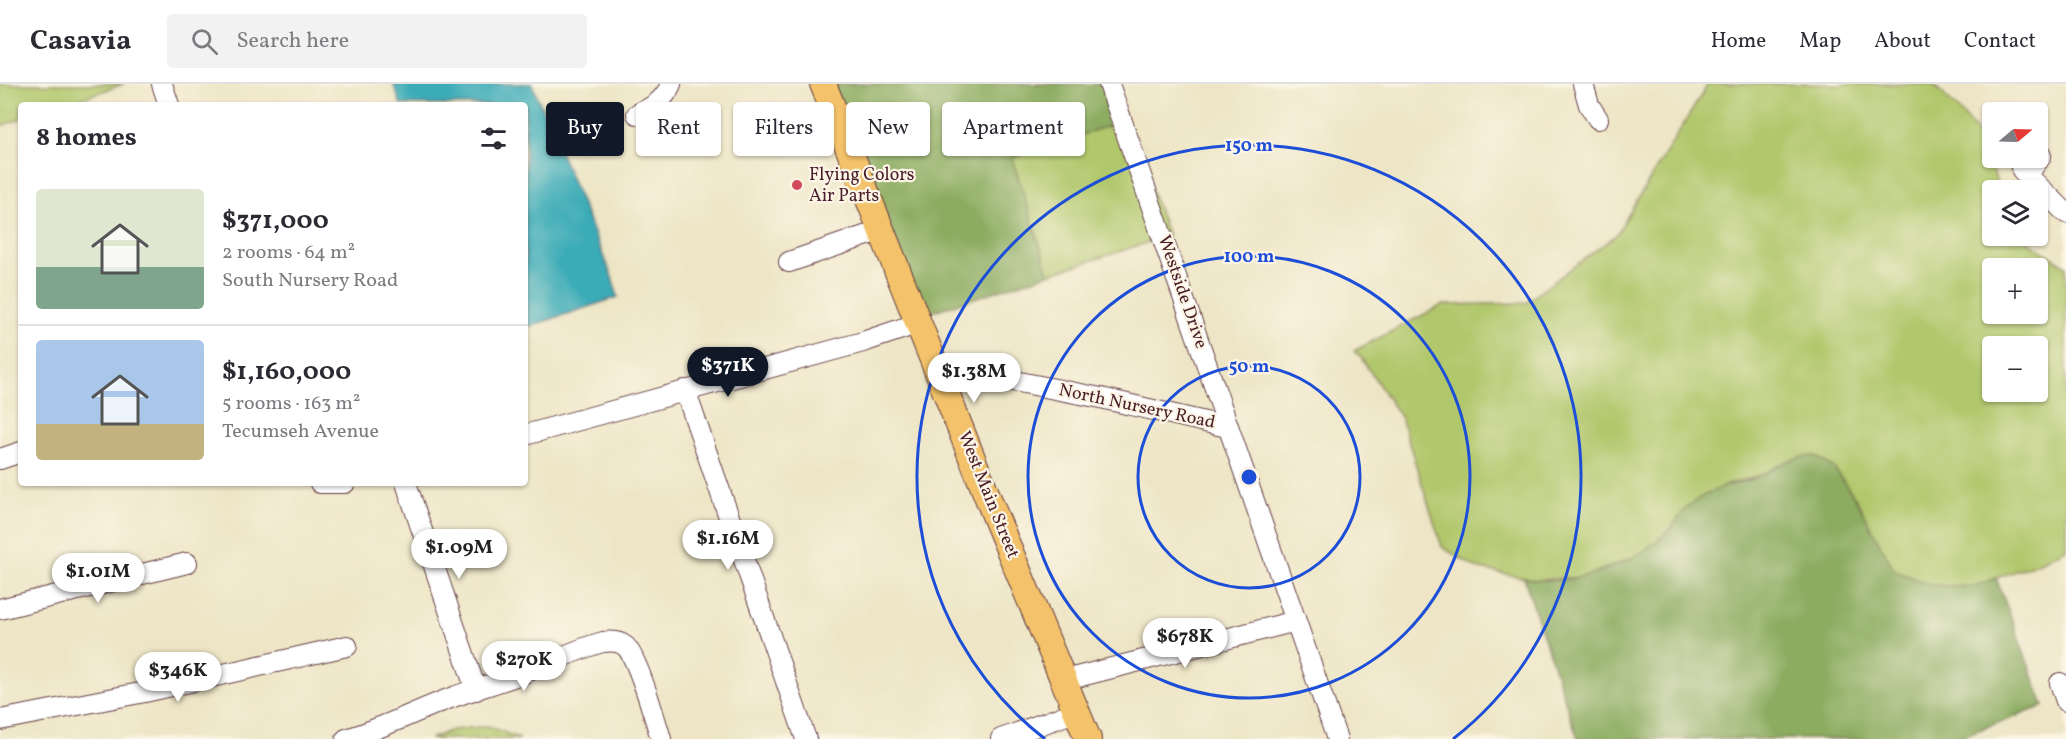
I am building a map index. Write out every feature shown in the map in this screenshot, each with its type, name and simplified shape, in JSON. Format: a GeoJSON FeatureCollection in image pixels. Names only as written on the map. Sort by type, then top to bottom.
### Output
{"type":"FeatureCollection","features":[{"type":"Feature","properties":{"kind":"main road","name":"West Main Street"},"geometry":{"type":"LineString","coordinates":[[823,84],[1088,739]]}},
{"type":"Feature","properties":{"kind":"street"},"geometry":{"type":"LineString","coordinates":[[162,84],[168,102]]}},
{"type":"Feature","properties":{"kind":"street"},"geometry":{"type":"LineString","coordinates":[[660,102],[666,97],[671,84]]}},
{"type":"Feature","properties":{"kind":"street","name":"Westside Drive"},"geometry":{"type":"LineString","coordinates":[[1109,84],[1337,739]]}},
{"type":"Feature","properties":{"kind":"street"},"geometry":{"type":"LineString","coordinates":[[1583,84],[1589,105],[1598,119]]}},
{"type":"Feature","properties":{"kind":"street"},"geometry":{"type":"LineString","coordinates":[[2021,168],[2066,213]]}},
{"type":"Feature","properties":{"kind":"street"},"geometry":{"type":"LineString","coordinates":[[2027,176],[2033,168]]}},
{"type":"Feature","properties":{"kind":"street"},"geometry":{"type":"LineString","coordinates":[[789,262],[882,230]]}},
{"type":"Feature","properties":{"kind":"street"},"geometry":{"type":"LineString","coordinates":[[528,434],[862,342],[919,323]]}},
{"type":"Feature","properties":{"kind":"street","name":"North Nursery Road"},"geometry":{"type":"LineString","coordinates":[[941,379],[966,373],[978,374],[1101,398],[1227,427]]}},
{"type":"Feature","properties":{"kind":"street"},"geometry":{"type":"LineString","coordinates":[[685,390],[806,739]]}},
{"type":"Feature","properties":{"kind":"street"},"geometry":{"type":"LineString","coordinates":[[0,459],[18,454]]}},
{"type":"Feature","properties":{"kind":"street"},"geometry":{"type":"LineString","coordinates":[[407,486],[476,690]]}},
{"type":"Feature","properties":{"kind":"street"},"geometry":{"type":"LineString","coordinates":[[0,609],[187,563]]}},
{"type":"Feature","properties":{"kind":"street"},"geometry":{"type":"LineString","coordinates":[[1065,680],[1296,621]]}},
{"type":"Feature","properties":{"kind":"street"},"geometry":{"type":"LineString","coordinates":[[346,739],[366,733],[449,698],[605,642],[622,644],[628,648],[636,662],[661,739]]}},
{"type":"Feature","properties":{"kind":"street"},"geometry":{"type":"LineString","coordinates":[[0,720],[145,692],[347,646]]}},
{"type":"Feature","properties":{"kind":"street"},"geometry":{"type":"LineString","coordinates":[[1001,739],[1077,711]]}},
{"type":"Feature","properties":{"kind":"green space"},"geometry":{"type":"Polygon","coordinates":[[[0,84],[124,84],[71,102],[18,102],[18,120],[0,126],[0,84]]]}},
{"type":"Feature","properties":{"kind":"green space"},"geometry":{"type":"Polygon","coordinates":[[[832,84],[1113,84],[1126,120],[1085,134],[1085,102],[942,102],[942,156],[1018,156],[1012,158],[1049,274],[925,314],[861,156],[930,156],[930,102],[846,102],[846,119],[832,84]]]}},
{"type":"Feature","properties":{"kind":"green space"},"geometry":{"type":"Polygon","coordinates":[[[1708,84],[1932,84],[1977,133],[1982,142],[1982,168],[1992,168],[1996,180],[1982,180],[1982,246],[2035,246],[2066,266],[2066,549],[2038,563],[1972,587],[1930,585],[1894,570],[1855,498],[1833,467],[1815,456],[1797,458],[1756,477],[1729,484],[1687,507],[1670,530],[1642,554],[1584,577],[1535,580],[1476,568],[1442,547],[1401,418],[1362,359],[1354,351],[1442,305],[1526,303],[1616,235],[1708,84]]]}},
{"type":"Feature","properties":{"kind":"green space"},"geometry":{"type":"Polygon","coordinates":[[[1126,120],[1168,236],[1049,274],[1012,158],[1018,156],[1085,156],[1085,134],[1126,120]]]}},
{"type":"Feature","properties":{"kind":"green space"},"geometry":{"type":"Polygon","coordinates":[[[1815,456],[1833,467],[1855,498],[1894,570],[1930,585],[1972,587],[1996,578],[2044,706],[1954,739],[1578,739],[1524,578],[1563,580],[1602,571],[1638,554],[1654,543],[1671,528],[1688,506],[1704,495],[1760,476],[1792,460],[1815,456]]]}},
{"type":"Feature","properties":{"kind":"green space"},"geometry":{"type":"Polygon","coordinates":[[[488,726],[520,739],[430,739],[452,730],[488,726]]]}},
{"type":"Feature","properties":{"kind":"water"},"geometry":{"type":"Polygon","coordinates":[[[393,84],[532,84],[546,118],[546,156],[562,156],[611,274],[618,297],[528,327],[528,102],[400,102],[393,84]]]}},
{"type":"Feature","properties":{"kind":"place","name":"Flying Colors Air Parts"},"geometry":{"type":"Point","coordinates":[797,185]}}]}
